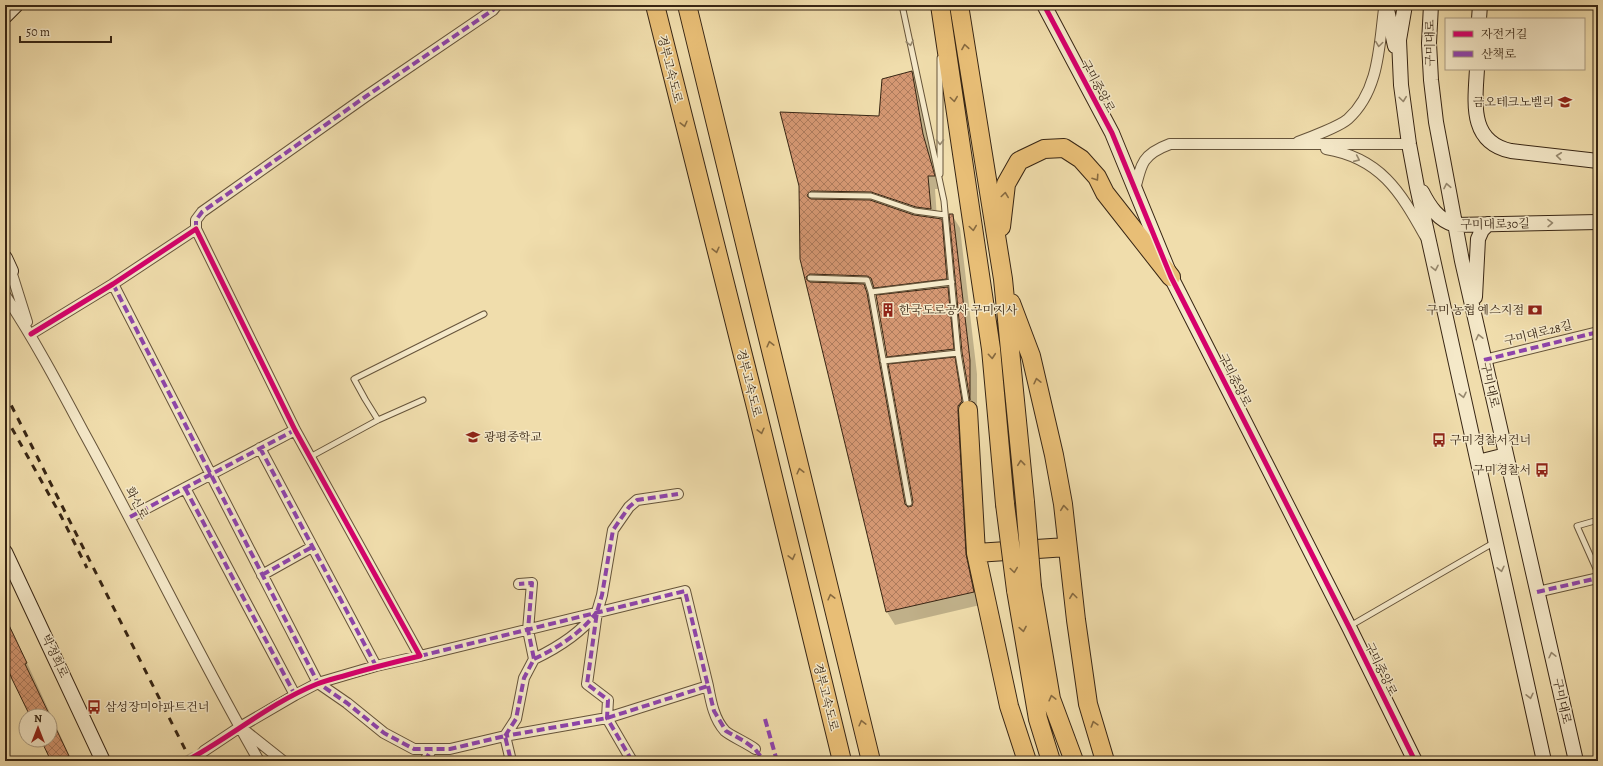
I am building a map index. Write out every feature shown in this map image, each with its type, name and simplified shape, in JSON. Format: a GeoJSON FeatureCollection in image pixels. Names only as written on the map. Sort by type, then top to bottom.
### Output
{"type":"FeatureCollection","features":[{"type":"Feature","properties":{"kind":"highway","name":"경부고속도로"},"geometry":{"type":"LineString","coordinates":[[654,5],[756,407],[842,761]]}},
{"type":"Feature","properties":{"kind":"highway"},"geometry":{"type":"LineString","coordinates":[[687,5],[871,761]]}},
{"type":"Feature","properties":{"kind":"highway"},"geometry":{"type":"LineString","coordinates":[[939,5],[991,349],[1005,504],[1051,699],[1074,761]]}},
{"type":"Feature","properties":{"kind":"highway"},"geometry":{"type":"LineString","coordinates":[[959,5],[1003,279],[1025,502],[1024,589],[1038,719],[1051,761]]}},
{"type":"Feature","properties":{"kind":"highway"},"geometry":{"type":"LineString","coordinates":[[998,248],[1006,184],[1019,161],[1044,149],[1064,148],[1081,159],[1097,177],[1105,193],[1171,276]]}},
{"type":"Feature","properties":{"kind":"highway"},"geometry":{"type":"LineString","coordinates":[[1003,279],[1031,356],[1064,504],[1067,547],[1088,704],[1105,761]]}},
{"type":"Feature","properties":{"kind":"highway"},"geometry":{"type":"LineString","coordinates":[[968,410],[976,553],[1009,706],[1027,761]]}},
{"type":"Feature","properties":{"kind":"highway"},"geometry":{"type":"LineString","coordinates":[[976,553],[1067,547]]}},
{"type":"Feature","properties":{"kind":"main road"},"geometry":{"type":"LineString","coordinates":[[5,7],[9,5]]}},
{"type":"Feature","properties":{"kind":"main road"},"geometry":{"type":"LineString","coordinates":[[5,16],[16,5]]}},
{"type":"Feature","properties":{"kind":"main road","name":"구미중앙로"},"geometry":{"type":"LineString","coordinates":[[1044,5],[1112,133],[1171,276],[1349,627],[1415,761]]}},
{"type":"Feature","properties":{"kind":"main road"},"geometry":{"type":"LineString","coordinates":[[1385,5],[1401,73]]}},
{"type":"Feature","properties":{"kind":"main road"},"geometry":{"type":"LineString","coordinates":[[1405,5],[1399,40],[1409,144],[1415,179],[1544,761]]}},
{"type":"Feature","properties":{"kind":"main road","name":"구미대로"},"geometry":{"type":"LineString","coordinates":[[1431,5],[1429,43],[1431,80],[1436,122],[1455,225],[1484,360],[1576,761]]}},
{"type":"Feature","properties":{"kind":"main road"},"geometry":{"type":"LineString","coordinates":[[1480,5],[1480,18]]}},
{"type":"Feature","properties":{"kind":"main road"},"geometry":{"type":"LineString","coordinates":[[1477,70],[1476,117],[1481,131],[1489,141],[1502,149],[1511,151],[1598,161]]}},
{"type":"Feature","properties":{"kind":"main road","name":"구미대로30길"},"geometry":{"type":"LineString","coordinates":[[1415,179],[1428,203],[1438,215],[1446,222],[1455,225],[1598,222]]}},
{"type":"Feature","properties":{"kind":"main road"},"geometry":{"type":"LineString","coordinates":[[1475,320],[1478,239],[1482,230],[1488,224]]}},
{"type":"Feature","properties":{"kind":"main road"},"geometry":{"type":"LineString","coordinates":[[5,258],[8,267]]}},
{"type":"Feature","properties":{"kind":"main road"},"geometry":{"type":"LineString","coordinates":[[1478,462],[1506,455]]}},
{"type":"Feature","properties":{"kind":"main road","name":"박정희로"},"geometry":{"type":"LineString","coordinates":[[5,552],[103,761]]}},
{"type":"Feature","properties":{"kind":"street"},"geometry":{"type":"LineString","coordinates":[[420,656],[295,430],[196,229],[196,220],[202,212],[365,97],[493,10],[497,5]]}},
{"type":"Feature","properties":{"kind":"street"},"geometry":{"type":"LineString","coordinates":[[1292,144],[1348,119],[1368,94],[1376,67],[1385,5]]}},
{"type":"Feature","properties":{"kind":"street"},"geometry":{"type":"LineString","coordinates":[[1135,190],[1139,170],[1147,157],[1155,149],[1170,144],[1409,144]]}},
{"type":"Feature","properties":{"kind":"street"},"geometry":{"type":"LineString","coordinates":[[1292,144],[1338,151],[1360,160],[1380,172],[1395,187],[1430,245]]}},
{"type":"Feature","properties":{"kind":"street"},"geometry":{"type":"LineString","coordinates":[[8,267],[30,334],[113,284],[196,229]]}},
{"type":"Feature","properties":{"kind":"street"},"geometry":{"type":"LineString","coordinates":[[113,284],[318,684],[347,703],[384,733],[414,749],[431,750],[466,747],[506,736],[607,718],[708,686]]}},
{"type":"Feature","properties":{"kind":"street","name":"화신로"},"geometry":{"type":"LineString","coordinates":[[5,294],[30,334],[130,516],[259,761]]}},
{"type":"Feature","properties":{"kind":"street","name":"구미대로28길"},"geometry":{"type":"LineString","coordinates":[[1484,360],[1598,332]]}},
{"type":"Feature","properties":{"kind":"street"},"geometry":{"type":"LineString","coordinates":[[130,516],[295,430]]}},
{"type":"Feature","properties":{"kind":"street"},"geometry":{"type":"LineString","coordinates":[[260,448],[376,666]]}},
{"type":"Feature","properties":{"kind":"street"},"geometry":{"type":"LineString","coordinates":[[185,488],[295,695]]}},
{"type":"Feature","properties":{"kind":"street"},"geometry":{"type":"LineString","coordinates":[[632,761],[607,718],[608,700],[587,684],[597,612],[602,595],[613,530],[629,508],[637,500],[678,494]]}},
{"type":"Feature","properties":{"kind":"street"},"geometry":{"type":"LineString","coordinates":[[262,575],[312,547]]}},
{"type":"Feature","properties":{"kind":"street"},"geometry":{"type":"LineString","coordinates":[[1538,592],[1598,578]]}},
{"type":"Feature","properties":{"kind":"street"},"geometry":{"type":"LineString","coordinates":[[519,584],[532,583],[528,630],[534,659]]}},
{"type":"Feature","properties":{"kind":"street"},"geometry":{"type":"LineString","coordinates":[[204,751],[240,726],[295,695],[318,684],[376,666],[686,591],[714,711],[726,731],[755,749]]}},
{"type":"Feature","properties":{"kind":"street"},"geometry":{"type":"LineString","coordinates":[[511,761],[506,736],[516,719],[524,678],[534,659],[549,652],[579,632],[597,612]]}},
{"type":"Feature","properties":{"kind":"street"},"geometry":{"type":"LineString","coordinates":[[240,726],[283,761]]}},
{"type":"Feature","properties":{"kind":"street"},"geometry":{"type":"LineString","coordinates":[[424,761],[431,750]]}},
{"type":"Feature","properties":{"kind":"lane"},"geometry":{"type":"LineString","coordinates":[[902,5],[944,201],[958,353],[968,410]]}},
{"type":"Feature","properties":{"kind":"lane"},"geometry":{"type":"LineString","coordinates":[[939,5],[940,44]]}},
{"type":"Feature","properties":{"kind":"lane"},"geometry":{"type":"LineString","coordinates":[[940,52],[940,183]]}},
{"type":"Feature","properties":{"kind":"lane"},"geometry":{"type":"LineString","coordinates":[[811,195],[871,196],[915,211],[945,215]]}},
{"type":"Feature","properties":{"kind":"lane"},"geometry":{"type":"LineString","coordinates":[[810,278],[867,280],[871,292],[909,504]]}},
{"type":"Feature","properties":{"kind":"lane"},"geometry":{"type":"LineString","coordinates":[[871,292],[952,282]]}},
{"type":"Feature","properties":{"kind":"lane"},"geometry":{"type":"LineString","coordinates":[[378,420],[354,379],[484,314]]}},
{"type":"Feature","properties":{"kind":"lane"},"geometry":{"type":"LineString","coordinates":[[883,361],[958,353]]}},
{"type":"Feature","properties":{"kind":"lane"},"geometry":{"type":"LineString","coordinates":[[310,457],[378,420],[423,400]]}},
{"type":"Feature","properties":{"kind":"lane"},"geometry":{"type":"LineString","coordinates":[[1598,520],[1577,526],[1598,573]]}},
{"type":"Feature","properties":{"kind":"lane"},"geometry":{"type":"LineString","coordinates":[[1349,627],[1495,542]]}},
{"type":"Feature","properties":{"kind":"building","name":"한국도로공사 구미지사"},"geometry":{"type":"Polygon","coordinates":[[[912,71],[923,134],[935,176],[928,176],[931,209],[916,207],[871,192],[811,191],[807,195],[811,199],[870,200],[914,215],[942,219],[947,279],[874,288],[871,278],[867,276],[810,274],[806,277],[810,282],[864,284],[867,293],[905,504],[908,507],[912,506],[913,502],[888,364],[955,357],[962,401],[958,406],[958,411],[966,554],[974,592],[886,612],[800,259],[799,186],[780,112],[879,116],[882,79],[912,71]]]}},
{"type":"Feature","properties":{"kind":"building"},"geometry":{"type":"Polygon","coordinates":[[[949,214],[953,214],[970,360],[970,400],[962,352],[949,214]]]}},
{"type":"Feature","properties":{"kind":"building"},"geometry":{"type":"Polygon","coordinates":[[[948,287],[954,349],[887,357],[876,295],[948,287]]]}},
{"type":"Feature","properties":{"kind":"building"},"geometry":{"type":"Polygon","coordinates":[[[5,617],[46,708],[26,708],[5,662],[5,617]]]}},
{"type":"Feature","properties":{"kind":"building"},"geometry":{"type":"Polygon","coordinates":[[[58,733],[69,756],[58,761],[51,761],[45,748],[58,748],[58,733]]]}},
{"type":"Feature","properties":{"kind":"tunnel"},"geometry":{"type":"LineString","coordinates":[[186,761],[204,751]]}},
{"type":"Feature","properties":{"kind":"railway"},"geometry":{"type":"LineString","coordinates":[[5,393],[191,761]]}},
{"type":"Feature","properties":{"kind":"railway"},"geometry":{"type":"LineString","coordinates":[[5,416],[61,516],[87,568]]}},
{"type":"Feature","properties":{"kind":"marked path"},"geometry":{"type":"LineString","coordinates":[[196,229],[196,220],[202,212],[365,97],[493,10],[497,5]]}},
{"type":"Feature","properties":{"kind":"marked path"},"geometry":{"type":"LineString","coordinates":[[113,284],[318,683],[347,703],[384,733],[414,749],[450,749],[505,736],[511,761]]}},
{"type":"Feature","properties":{"kind":"marked path"},"geometry":{"type":"LineString","coordinates":[[1484,360],[1598,332]]}},
{"type":"Feature","properties":{"kind":"marked path"},"geometry":{"type":"LineString","coordinates":[[130,517],[295,430]]}},
{"type":"Feature","properties":{"kind":"marked path"},"geometry":{"type":"LineString","coordinates":[[260,448],[376,666]]}},
{"type":"Feature","properties":{"kind":"marked path"},"geometry":{"type":"LineString","coordinates":[[185,488],[295,695]]}},
{"type":"Feature","properties":{"kind":"marked path"},"geometry":{"type":"LineString","coordinates":[[632,761],[607,718],[608,700],[587,684],[597,612],[602,595],[613,530],[629,507],[637,500],[678,494]]}},
{"type":"Feature","properties":{"kind":"marked path"},"geometry":{"type":"LineString","coordinates":[[262,575],[312,547]]}},
{"type":"Feature","properties":{"kind":"marked path"},"geometry":{"type":"LineString","coordinates":[[1537,592],[1598,578]]}},
{"type":"Feature","properties":{"kind":"marked path"},"geometry":{"type":"LineString","coordinates":[[505,736],[516,719],[524,678],[534,659],[528,630],[532,583],[519,584]]}},
{"type":"Feature","properties":{"kind":"marked path"},"geometry":{"type":"LineString","coordinates":[[420,656],[685,591],[708,686],[607,718],[505,736]]}},
{"type":"Feature","properties":{"kind":"marked path"},"geometry":{"type":"LineString","coordinates":[[534,659],[568,640],[583,628],[596,613]]}},
{"type":"Feature","properties":{"kind":"marked path"},"geometry":{"type":"LineString","coordinates":[[708,686],[714,711],[726,731],[755,749],[764,761]]}},
{"type":"Feature","properties":{"kind":"marked path"},"geometry":{"type":"LineString","coordinates":[[765,719],[777,761]]}},
{"type":"Feature","properties":{"kind":"marked path"},"geometry":{"type":"LineString","coordinates":[[425,761],[431,750]]}},
{"type":"Feature","properties":{"kind":"cycle path"},"geometry":{"type":"LineString","coordinates":[[1044,5],[1112,133],[1171,277],[1349,627],[1415,761]]}},
{"type":"Feature","properties":{"kind":"cycle path"},"geometry":{"type":"LineString","coordinates":[[31,334],[113,284],[196,229],[295,430],[420,656],[317,684],[267,710],[219,742],[186,761]]}},
{"type":"Feature","properties":{"kind":"place","name":"금오테크노벨리"},"geometry":{"type":"Point","coordinates":[1565,102]}},
{"type":"Feature","properties":{"kind":"place","name":"한국도로공사 구미지사"},"geometry":{"type":"Point","coordinates":[888,310]}},
{"type":"Feature","properties":{"kind":"place","name":"구미 농협 예스지점"},"geometry":{"type":"Point","coordinates":[1535,310]}},
{"type":"Feature","properties":{"kind":"place","name":"광평중학교"},"geometry":{"type":"Point","coordinates":[473,437]}},
{"type":"Feature","properties":{"kind":"place","name":"구미경찰서건너"},"geometry":{"type":"Point","coordinates":[1439,440]}},
{"type":"Feature","properties":{"kind":"place","name":"구미경찰서"},"geometry":{"type":"Point","coordinates":[1542,470]}},
{"type":"Feature","properties":{"kind":"place","name":"삼성장미아파트건너"},"geometry":{"type":"Point","coordinates":[94,707]}}]}
